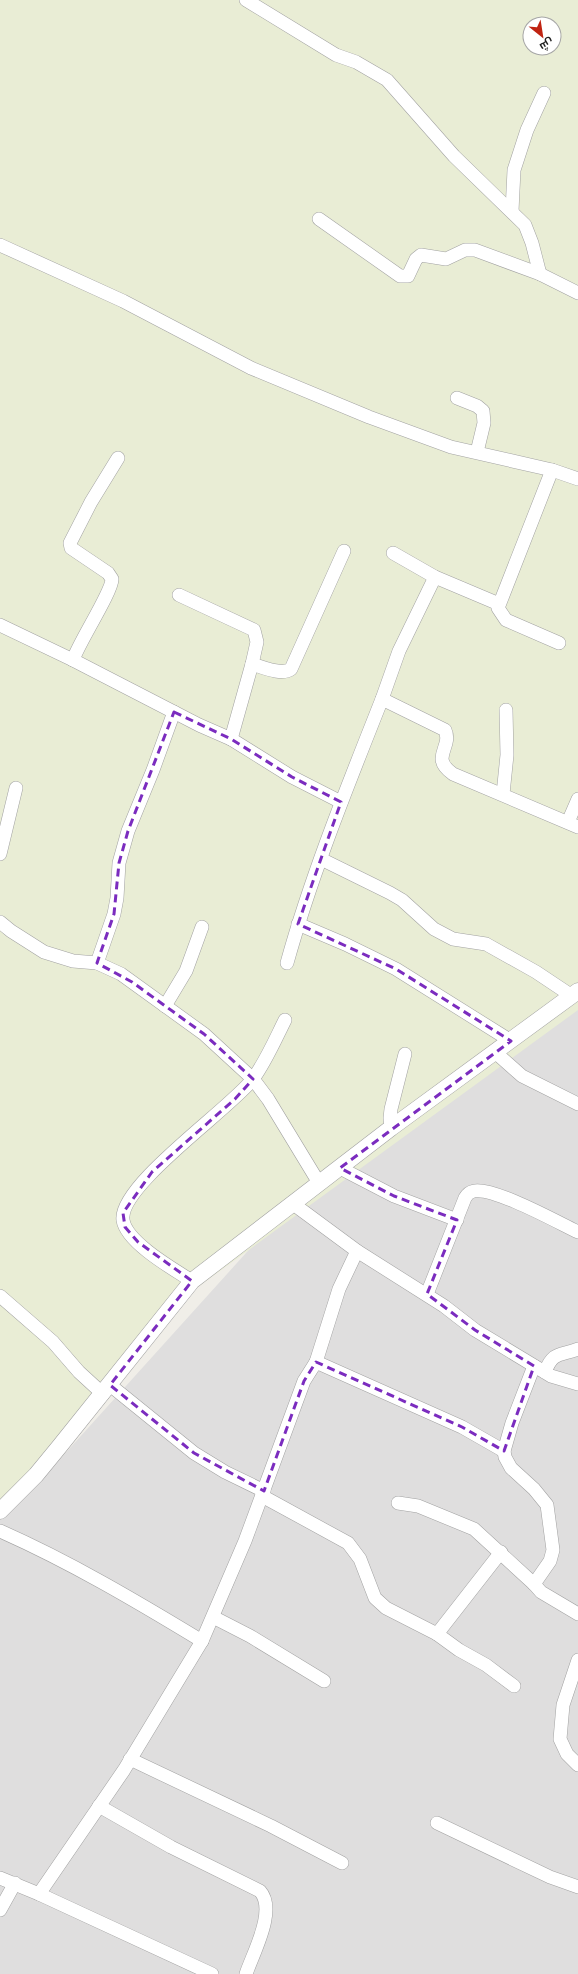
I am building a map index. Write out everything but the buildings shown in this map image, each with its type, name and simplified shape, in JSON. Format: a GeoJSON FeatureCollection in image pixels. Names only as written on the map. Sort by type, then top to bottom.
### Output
{"type":"FeatureCollection","features":[{"type":"Feature","properties":{"kind":"street"},"geometry":{"type":"LineString","coordinates":[[246,0],[336,55],[356,62],[387,80],[454,156],[512,211],[527,228],[540,274]]}},
{"type":"Feature","properties":{"kind":"street"},"geometry":{"type":"LineString","coordinates":[[512,211],[514,170],[527,130],[544,93]]}},
{"type":"Feature","properties":{"kind":"street"},"geometry":{"type":"LineString","coordinates":[[319,218],[400,276],[408,276],[416,259],[421,255],[446,259],[468,249],[475,250],[540,274],[578,293]]}},
{"type":"Feature","properties":{"kind":"street"},"geometry":{"type":"LineString","coordinates":[[0,245],[123,301],[251,368],[403,430],[451,447],[552,470],[578,479]]}},
{"type":"Feature","properties":{"kind":"street"},"geometry":{"type":"LineString","coordinates":[[456,398],[477,406],[483,411],[484,423],[477,452]]}},
{"type":"Feature","properties":{"kind":"street"},"geometry":{"type":"LineString","coordinates":[[72,660],[112,583],[110,575],[71,548],[70,543],[91,502],[118,458]]}},
{"type":"Feature","properties":{"kind":"street"},"geometry":{"type":"LineString","coordinates":[[552,470],[499,604],[499,611],[506,620],[559,643]]}},
{"type":"Feature","properties":{"kind":"street"},"geometry":{"type":"LineString","coordinates":[[252,664],[281,672],[287,672],[291,669],[344,551]]}},
{"type":"Feature","properties":{"kind":"street"},"geometry":{"type":"LineString","coordinates":[[392,553],[435,577],[499,604]]}},
{"type":"Feature","properties":{"kind":"street"},"geometry":{"type":"LineString","coordinates":[[287,962],[298,924],[341,802],[382,699],[399,651],[435,577]]}},
{"type":"Feature","properties":{"kind":"street"},"geometry":{"type":"LineString","coordinates":[[179,595],[254,630],[257,642],[231,739]]}},
{"type":"Feature","properties":{"kind":"street"},"geometry":{"type":"LineString","coordinates":[[0,626],[231,739],[292,777],[341,802]]}},
{"type":"Feature","properties":{"kind":"street"},"geometry":{"type":"LineString","coordinates":[[382,699],[446,730],[447,739],[441,759],[445,769],[453,774],[573,824],[578,799]]}},
{"type":"Feature","properties":{"kind":"street"},"geometry":{"type":"LineString","coordinates":[[503,794],[507,755],[506,710]]}},
{"type":"Feature","properties":{"kind":"street"},"geometry":{"type":"LineString","coordinates":[[97,963],[114,914],[117,898],[119,863],[128,831],[153,770],[174,712]]}},
{"type":"Feature","properties":{"kind":"street"},"geometry":{"type":"LineString","coordinates":[[0,854],[16,788]]}},
{"type":"Feature","properties":{"kind":"street"},"geometry":{"type":"LineString","coordinates":[[0,1511],[36,1475],[106,1390],[192,1281],[292,1203],[575,993],[486,944],[453,939],[434,929],[402,900],[321,859]]}},
{"type":"Feature","properties":{"kind":"street"},"geometry":{"type":"LineString","coordinates":[[0,922],[11,931],[44,952],[73,961],[97,963],[121,974],[204,1034],[253,1078],[268,1099],[319,1183]]}},
{"type":"Feature","properties":{"kind":"street"},"geometry":{"type":"LineString","coordinates":[[298,924],[358,950],[396,969],[511,1041]]}},
{"type":"Feature","properties":{"kind":"street"},"geometry":{"type":"LineString","coordinates":[[165,1006],[186,971],[202,927]]}},
{"type":"Feature","properties":{"kind":"street"},"geometry":{"type":"LineString","coordinates":[[192,1281],[153,1255],[138,1242],[125,1228],[123,1213],[128,1202],[152,1172],[169,1155],[235,1099],[253,1078],[285,1020]]}},
{"type":"Feature","properties":{"kind":"street"},"geometry":{"type":"LineString","coordinates":[[496,1053],[522,1076],[578,1104]]}},
{"type":"Feature","properties":{"kind":"street"},"geometry":{"type":"LineString","coordinates":[[392,1128],[390,1118],[391,1109],[405,1054]]}},
{"type":"Feature","properties":{"kind":"street"},"geometry":{"type":"LineString","coordinates":[[340,1168],[364,1182],[394,1196],[457,1220]]}},
{"type":"Feature","properties":{"kind":"street"},"geometry":{"type":"LineString","coordinates":[[427,1294],[467,1194],[474,1191],[485,1191],[518,1204],[578,1232]]}},
{"type":"Feature","properties":{"kind":"street"},"geometry":{"type":"LineString","coordinates":[[292,1203],[357,1251],[427,1294],[474,1330],[540,1369],[565,1381],[578,1384]]}},
{"type":"Feature","properties":{"kind":"street"},"geometry":{"type":"LineString","coordinates":[[39,1894],[130,1759],[202,1641],[263,1493],[304,1381],[316,1362],[339,1289],[357,1251]]}},
{"type":"Feature","properties":{"kind":"street"},"geometry":{"type":"LineString","coordinates":[[0,1296],[53,1342],[79,1372],[194,1453],[348,1543],[360,1559],[371,1590],[379,1603],[437,1634],[459,1650],[486,1665],[514,1686]]}},
{"type":"Feature","properties":{"kind":"street"},"geometry":{"type":"LineString","coordinates":[[534,1584],[550,1561],[553,1550],[547,1505],[534,1489],[511,1468],[505,1457],[504,1451],[512,1423],[540,1369],[559,1354],[578,1349]]}},
{"type":"Feature","properties":{"kind":"street"},"geometry":{"type":"LineString","coordinates":[[316,1362],[462,1427],[504,1451]]}},
{"type":"Feature","properties":{"kind":"street"},"geometry":{"type":"LineString","coordinates":[[398,1502],[418,1506],[474,1529],[501,1552],[541,1592],[578,1614]]}},
{"type":"Feature","properties":{"kind":"street"},"geometry":{"type":"LineString","coordinates":[[0,1531],[62,1560],[137,1601],[202,1641]]}},
{"type":"Feature","properties":{"kind":"street"},"geometry":{"type":"LineString","coordinates":[[437,1634],[501,1552]]}},
{"type":"Feature","properties":{"kind":"street"},"geometry":{"type":"LineString","coordinates":[[213,1617],[250,1636],[324,1681]]}},
{"type":"Feature","properties":{"kind":"street"},"geometry":{"type":"LineString","coordinates":[[578,1660],[563,1705],[560,1738],[567,1754],[578,1765]]}},
{"type":"Feature","properties":{"kind":"street"},"geometry":{"type":"LineString","coordinates":[[130,1759],[342,1863]]}},
{"type":"Feature","properties":{"kind":"street"},"geometry":{"type":"LineString","coordinates":[[99,1806],[171,1847],[260,1891],[267,1903],[266,1918],[246,1974]]}},
{"type":"Feature","properties":{"kind":"street"},"geometry":{"type":"LineString","coordinates":[[437,1823],[550,1877],[578,1887]]}},
{"type":"Feature","properties":{"kind":"street"},"geometry":{"type":"LineString","coordinates":[[0,1878],[39,1894],[204,1972]]}},
{"type":"Feature","properties":{"kind":"street"},"geometry":{"type":"LineString","coordinates":[[0,1910],[15,1883]]}},
{"type":"Feature","properties":{"kind":"highlighted area"},"geometry":{"type":"Polygon","coordinates":[[[174,712],[231,739],[292,777],[341,802],[298,924],[396,969],[511,1041],[340,1168],[394,1196],[457,1220],[427,1294],[475,1330],[534,1366],[504,1451],[462,1427],[316,1362],[304,1381],[264,1491],[194,1453],[110,1385],[192,1281],[138,1242],[125,1227],[123,1213],[152,1172],[235,1099],[253,1079],[204,1034],[132,982],[97,963],[114,914],[119,863],[128,831],[174,712]]]}},
{"type":"Feature","properties":{"kind":"shaded area"},"geometry":{"type":"Polygon","coordinates":[[[578,1009],[578,1974],[0,1974],[0,1513],[42,1479],[255,1243],[578,1009]]]}},
{"type":"Feature","properties":{"kind":"green space"},"geometry":{"type":"Polygon","coordinates":[[[0,0],[578,0],[578,1010],[191,1292],[0,1515],[0,0]]]}}]}
